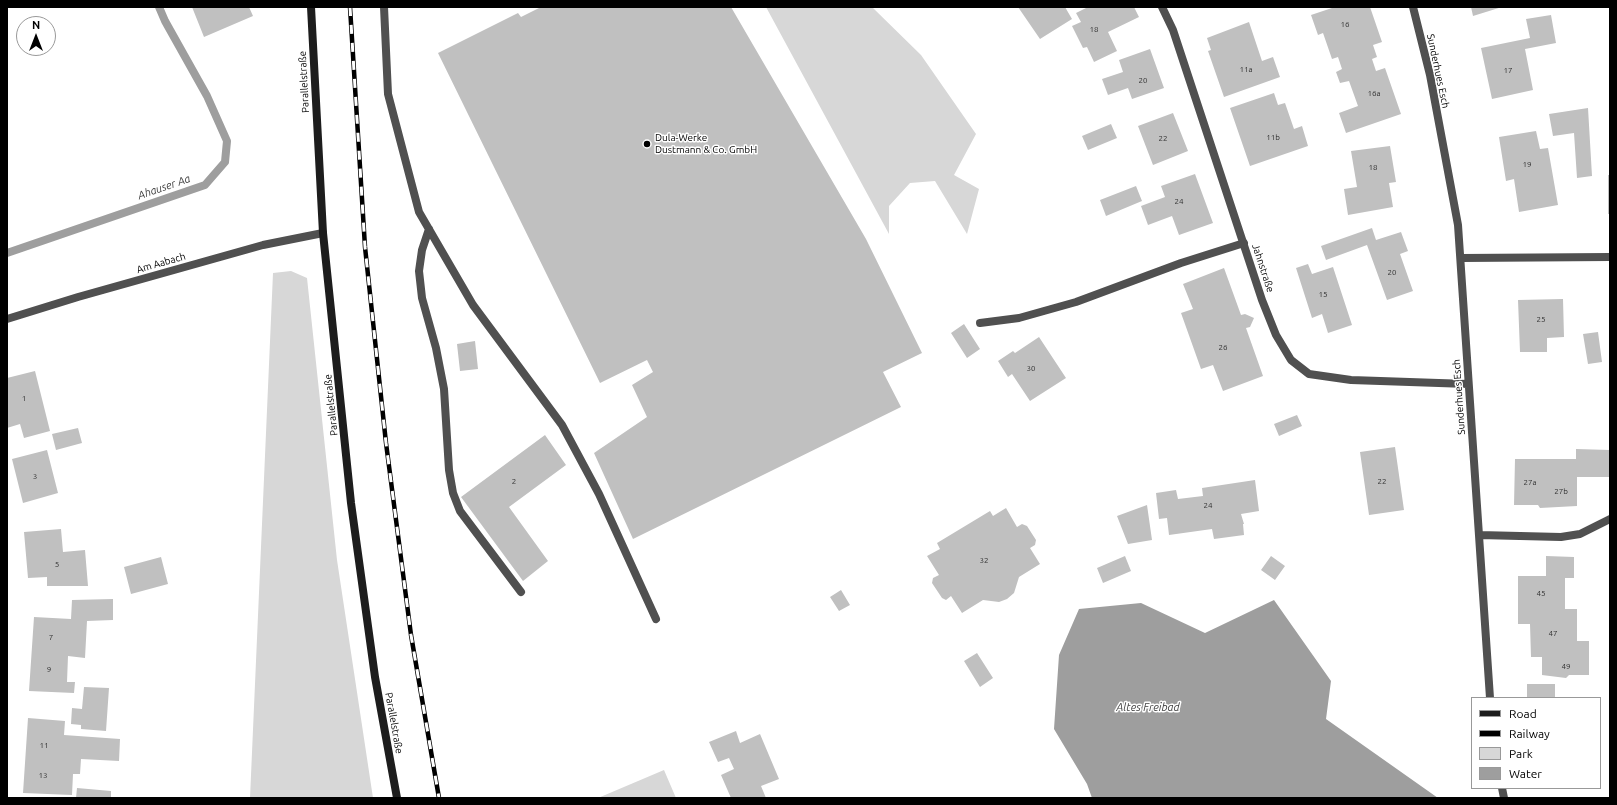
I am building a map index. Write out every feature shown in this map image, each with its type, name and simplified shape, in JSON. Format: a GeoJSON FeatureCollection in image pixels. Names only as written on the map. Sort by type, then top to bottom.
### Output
{"type":"FeatureCollection","features":[{"type":"Feature","properties":{"kind":"main road","name":"Parallelstraße"},"geometry":{"type":"LineString","coordinates":[[310,7],[323,234],[351,503],[375,677],[397,798]]}},
{"type":"Feature","properties":{"kind":"street"},"geometry":{"type":"LineString","coordinates":[[384,7],[388,94],[419,212],[473,305],[562,425],[599,494],[656,619]]}},
{"type":"Feature","properties":{"kind":"street","name":"Jahnstraße"},"geometry":{"type":"LineString","coordinates":[[1162,7],[1173,30],[1262,300],[1276,334],[1291,360],[1309,374],[1351,380],[1468,384]]}},
{"type":"Feature","properties":{"kind":"street","name":"Sunderhues Esch"},"geometry":{"type":"LineString","coordinates":[[1413,7],[1430,75],[1458,225],[1490,697]]}},
{"type":"Feature","properties":{"kind":"street"},"geometry":{"type":"LineString","coordinates":[[429,229],[422,250],[419,271],[422,298],[436,348],[444,389],[449,470],[453,493],[460,511],[520,592]]}},
{"type":"Feature","properties":{"kind":"street","name":"Am Aabach"},"geometry":{"type":"LineString","coordinates":[[7,319],[78,297],[263,245],[323,234]]}},
{"type":"Feature","properties":{"kind":"street"},"geometry":{"type":"LineString","coordinates":[[980,323],[1019,318],[1076,302],[1181,263],[1244,243]]}},
{"type":"Feature","properties":{"kind":"street"},"geometry":{"type":"LineString","coordinates":[[1461,258],[1610,257]]}},
{"type":"Feature","properties":{"kind":"street"},"geometry":{"type":"LineString","coordinates":[[1479,535],[1561,537],[1580,534],[1610,519]]}},
{"type":"Feature","properties":{"kind":"green space"},"geometry":{"type":"Polygon","coordinates":[[[766,7],[872,7],[921,55],[976,134],[954,175],[979,189],[967,234],[935,181],[910,183],[889,206],[889,234],[766,7]]]}},
{"type":"Feature","properties":{"kind":"green space"},"geometry":{"type":"Polygon","coordinates":[[[291,271],[307,278],[337,560],[373,798],[250,798],[273,273],[291,271]]]}},
{"type":"Feature","properties":{"kind":"green space"},"geometry":{"type":"Polygon","coordinates":[[[664,770],[676,798],[598,798],[664,770]]]}},
{"type":"Feature","properties":{"kind":"water","name":"Altes Freibad"},"geometry":{"type":"Polygon","coordinates":[[[1274,600],[1331,681],[1326,719],[1438,798],[1092,798],[1087,784],[1054,729],[1059,655],[1079,609],[1141,603],[1205,633],[1274,600]]]}},
{"type":"Feature","properties":{"kind":"building"},"geometry":{"type":"Polygon","coordinates":[[[192,7],[249,7],[253,16],[204,37],[192,7]]]}},
{"type":"Feature","properties":{"kind":"building","name":"Dula-Werke Dustmann & Co. GmbH"},"geometry":{"type":"Polygon","coordinates":[[[541,7],[731,7],[866,239],[922,353],[883,372],[901,407],[633,539],[594,453],[647,417],[632,385],[653,372],[647,360],[600,383],[438,53],[518,13],[521,17],[541,7]]]}},
{"type":"Feature","properties":{"kind":"building"},"geometry":{"type":"Polygon","coordinates":[[[1018,7],[1065,7],[1072,19],[1040,39],[1018,7]]]}},
{"type":"Feature","properties":{"kind":"building"},"geometry":{"type":"Polygon","coordinates":[[[1088,7],[1134,7],[1139,17],[1108,32],[1117,51],[1094,62],[1087,47],[1083,48],[1072,26],[1081,22],[1076,13],[1088,7]]]}},
{"type":"Feature","properties":{"kind":"building"},"geometry":{"type":"Polygon","coordinates":[[[1335,7],[1370,7],[1382,42],[1373,45],[1377,57],[1372,59],[1376,71],[1385,68],[1401,114],[1346,133],[1339,113],[1358,106],[1349,81],[1340,83],[1336,72],[1342,69],[1338,57],[1332,59],[1323,33],[1318,35],[1311,15],[1335,7]]]}},
{"type":"Feature","properties":{"kind":"building"},"geometry":{"type":"Polygon","coordinates":[[[1471,7],[1502,7],[1473,16],[1471,7]]]}},
{"type":"Feature","properties":{"kind":"building"},"geometry":{"type":"Polygon","coordinates":[[[1551,15],[1556,43],[1525,49],[1533,90],[1492,99],[1481,48],[1530,38],[1526,19],[1551,15]]]}},
{"type":"Feature","properties":{"kind":"building"},"geometry":{"type":"Polygon","coordinates":[[[1249,22],[1262,61],[1273,57],[1280,77],[1224,97],[1208,51],[1211,50],[1207,38],[1249,22]]]}},
{"type":"Feature","properties":{"kind":"building"},"geometry":{"type":"Polygon","coordinates":[[[1150,49],[1164,88],[1132,99],[1128,88],[1108,95],[1102,79],[1123,72],[1119,60],[1150,49]]]}},
{"type":"Feature","properties":{"kind":"building"},"geometry":{"type":"Polygon","coordinates":[[[1274,93],[1278,105],[1285,103],[1294,129],[1302,126],[1308,146],[1250,166],[1230,108],[1274,93]]]}},
{"type":"Feature","properties":{"kind":"building"},"geometry":{"type":"Polygon","coordinates":[[[1588,108],[1592,176],[1577,178],[1574,133],[1553,136],[1549,114],[1588,108]]]}},
{"type":"Feature","properties":{"kind":"building"},"geometry":{"type":"Polygon","coordinates":[[[1173,113],[1188,151],[1153,165],[1138,126],[1173,113]]]}},
{"type":"Feature","properties":{"kind":"building"},"geometry":{"type":"Polygon","coordinates":[[[1111,124],[1117,138],[1088,150],[1082,136],[1111,124]]]}},
{"type":"Feature","properties":{"kind":"building"},"geometry":{"type":"Polygon","coordinates":[[[1536,131],[1540,149],[1548,148],[1558,205],[1519,212],[1514,179],[1506,181],[1499,137],[1536,131]]]}},
{"type":"Feature","properties":{"kind":"building"},"geometry":{"type":"Polygon","coordinates":[[[1390,146],[1396,182],[1389,183],[1393,207],[1348,215],[1344,189],[1357,187],[1351,151],[1390,146]]]}},
{"type":"Feature","properties":{"kind":"building"},"geometry":{"type":"Polygon","coordinates":[[[1195,174],[1213,223],[1179,235],[1172,216],[1148,225],[1141,206],[1165,197],[1161,186],[1195,174]]]}},
{"type":"Feature","properties":{"kind":"building"},"geometry":{"type":"Polygon","coordinates":[[[1608,175],[1610,175],[1610,214],[1608,214],[1608,175]]]}},
{"type":"Feature","properties":{"kind":"building"},"geometry":{"type":"Polygon","coordinates":[[[1136,186],[1142,201],[1106,216],[1100,200],[1136,186]]]}},
{"type":"Feature","properties":{"kind":"building"},"geometry":{"type":"Polygon","coordinates":[[[1372,228],[1376,240],[1401,232],[1408,251],[1400,254],[1413,291],[1387,300],[1367,245],[1326,260],[1321,246],[1372,228]]]}},
{"type":"Feature","properties":{"kind":"building"},"geometry":{"type":"Polygon","coordinates":[[[1308,264],[1312,274],[1333,267],[1352,325],[1328,333],[1322,314],[1312,318],[1296,268],[1308,264]]]}},
{"type":"Feature","properties":{"kind":"building"},"geometry":{"type":"Polygon","coordinates":[[[1224,268],[1241,315],[1245,314],[1254,318],[1250,327],[1246,328],[1263,376],[1223,391],[1213,365],[1201,369],[1181,313],[1193,309],[1183,284],[1224,268]]]}},
{"type":"Feature","properties":{"kind":"building"},"geometry":{"type":"Polygon","coordinates":[[[1563,299],[1564,337],[1547,338],[1547,352],[1520,352],[1518,300],[1563,299]]]}},
{"type":"Feature","properties":{"kind":"building"},"geometry":{"type":"Polygon","coordinates":[[[964,324],[980,349],[967,358],[951,333],[964,324]]]}},
{"type":"Feature","properties":{"kind":"building"},"geometry":{"type":"Polygon","coordinates":[[[1598,332],[1602,362],[1588,364],[1583,334],[1598,332]]]}},
{"type":"Feature","properties":{"kind":"building"},"geometry":{"type":"Polygon","coordinates":[[[1039,337],[1066,378],[1030,401],[1012,374],[1008,377],[998,361],[1013,351],[1015,353],[1039,337]]]}},
{"type":"Feature","properties":{"kind":"building"},"geometry":{"type":"Polygon","coordinates":[[[475,341],[478,369],[460,371],[457,344],[475,341]]]}},
{"type":"Feature","properties":{"kind":"building"},"geometry":{"type":"Polygon","coordinates":[[[35,371],[50,431],[24,438],[20,424],[7,428],[7,378],[35,371]]]}},
{"type":"Feature","properties":{"kind":"building"},"geometry":{"type":"Polygon","coordinates":[[[1297,415],[1302,426],[1279,436],[1274,424],[1297,415]]]}},
{"type":"Feature","properties":{"kind":"building"},"geometry":{"type":"Polygon","coordinates":[[[78,428],[82,443],[56,450],[52,434],[78,428]]]}},
{"type":"Feature","properties":{"kind":"building"},"geometry":{"type":"Polygon","coordinates":[[[545,435],[566,465],[509,507],[548,561],[523,581],[461,497],[545,435]]]}},
{"type":"Feature","properties":{"kind":"building"},"geometry":{"type":"Polygon","coordinates":[[[1395,447],[1404,510],[1369,515],[1360,452],[1395,447]]]}},
{"type":"Feature","properties":{"kind":"building"},"geometry":{"type":"Polygon","coordinates":[[[1576,449],[1610,450],[1610,477],[1577,477],[1577,506],[1540,508],[1538,505],[1514,505],[1515,459],[1576,459],[1576,449]]]}},
{"type":"Feature","properties":{"kind":"building"},"geometry":{"type":"Polygon","coordinates":[[[47,450],[58,493],[23,503],[12,459],[47,450]]]}},
{"type":"Feature","properties":{"kind":"building"},"geometry":{"type":"Polygon","coordinates":[[[1255,480],[1259,511],[1241,514],[1244,524],[1244,535],[1214,539],[1212,529],[1169,535],[1167,518],[1159,519],[1156,493],[1176,490],[1178,499],[1203,496],[1202,488],[1255,480]]]}},
{"type":"Feature","properties":{"kind":"building"},"geometry":{"type":"Polygon","coordinates":[[[1147,505],[1152,540],[1128,544],[1117,516],[1147,505]]]}},
{"type":"Feature","properties":{"kind":"building"},"geometry":{"type":"Polygon","coordinates":[[[1006,508],[1017,527],[1022,524],[1027,526],[1036,540],[1035,545],[1030,548],[1040,564],[1019,577],[1014,593],[1007,599],[999,602],[983,600],[962,613],[951,596],[946,600],[942,598],[932,583],[933,578],[939,575],[927,556],[940,549],[937,543],[990,511],[993,516],[1006,508]]]}},
{"type":"Feature","properties":{"kind":"building"},"geometry":{"type":"Polygon","coordinates":[[[61,529],[63,552],[85,550],[88,586],[47,586],[47,577],[28,578],[24,532],[61,529]]]}},
{"type":"Feature","properties":{"kind":"building"},"geometry":{"type":"Polygon","coordinates":[[[1125,556],[1131,571],[1103,583],[1097,568],[1125,556]]]}},
{"type":"Feature","properties":{"kind":"building"},"geometry":{"type":"Polygon","coordinates":[[[1271,556],[1285,566],[1275,580],[1261,570],[1271,556]]]}},
{"type":"Feature","properties":{"kind":"building"},"geometry":{"type":"Polygon","coordinates":[[[1546,556],[1574,557],[1574,578],[1565,578],[1565,609],[1577,609],[1577,641],[1589,641],[1589,675],[1569,675],[1566,678],[1542,675],[1542,657],[1531,657],[1530,624],[1518,624],[1518,576],[1546,576],[1546,556]]]}},
{"type":"Feature","properties":{"kind":"building"},"geometry":{"type":"Polygon","coordinates":[[[161,557],[168,584],[131,594],[124,567],[161,557]]]}},
{"type":"Feature","properties":{"kind":"building"},"geometry":{"type":"Polygon","coordinates":[[[841,590],[850,605],[839,611],[830,597],[841,590]]]}},
{"type":"Feature","properties":{"kind":"building"},"geometry":{"type":"Polygon","coordinates":[[[113,599],[113,620],[87,621],[85,658],[68,656],[67,682],[75,682],[74,693],[29,691],[34,617],[71,619],[72,600],[113,599]]]}},
{"type":"Feature","properties":{"kind":"building"},"geometry":{"type":"Polygon","coordinates":[[[977,653],[993,678],[980,687],[964,661],[977,653]]]}},
{"type":"Feature","properties":{"kind":"building"},"geometry":{"type":"Polygon","coordinates":[[[1527,684],[1555,684],[1555,697],[1527,697],[1527,684]]]}},
{"type":"Feature","properties":{"kind":"building"},"geometry":{"type":"Polygon","coordinates":[[[84,687],[109,688],[106,731],[81,729],[81,725],[71,724],[72,708],[82,709],[84,687]]]}},
{"type":"Feature","properties":{"kind":"building"},"geometry":{"type":"Polygon","coordinates":[[[28,718],[65,721],[64,735],[120,739],[119,761],[81,759],[80,774],[73,774],[72,795],[23,793],[28,718]]]}},
{"type":"Feature","properties":{"kind":"building"},"geometry":{"type":"Polygon","coordinates":[[[736,731],[740,743],[760,734],[779,779],[761,786],[766,798],[731,798],[721,775],[734,769],[729,758],[718,762],[709,742],[736,731]]]}},
{"type":"Feature","properties":{"kind":"building"},"geometry":{"type":"Polygon","coordinates":[[[77,788],[111,791],[111,798],[76,798],[77,788]]]}},
{"type":"Feature","properties":{"kind":"waterway","name":"Ahauser Aa"},"geometry":{"type":"LineString","coordinates":[[7,253],[205,185],[225,162],[227,141],[207,96],[165,21],[159,7]]}},
{"type":"Feature","properties":{"kind":"railway"},"geometry":{"type":"LineString","coordinates":[[350,7],[365,247],[386,443],[411,635],[439,798]]}},
{"type":"Feature","properties":{"kind":"place","name":"Dula-Werke Dustmann & Co. GmbH"},"geometry":{"type":"Point","coordinates":[647,144]}}]}
